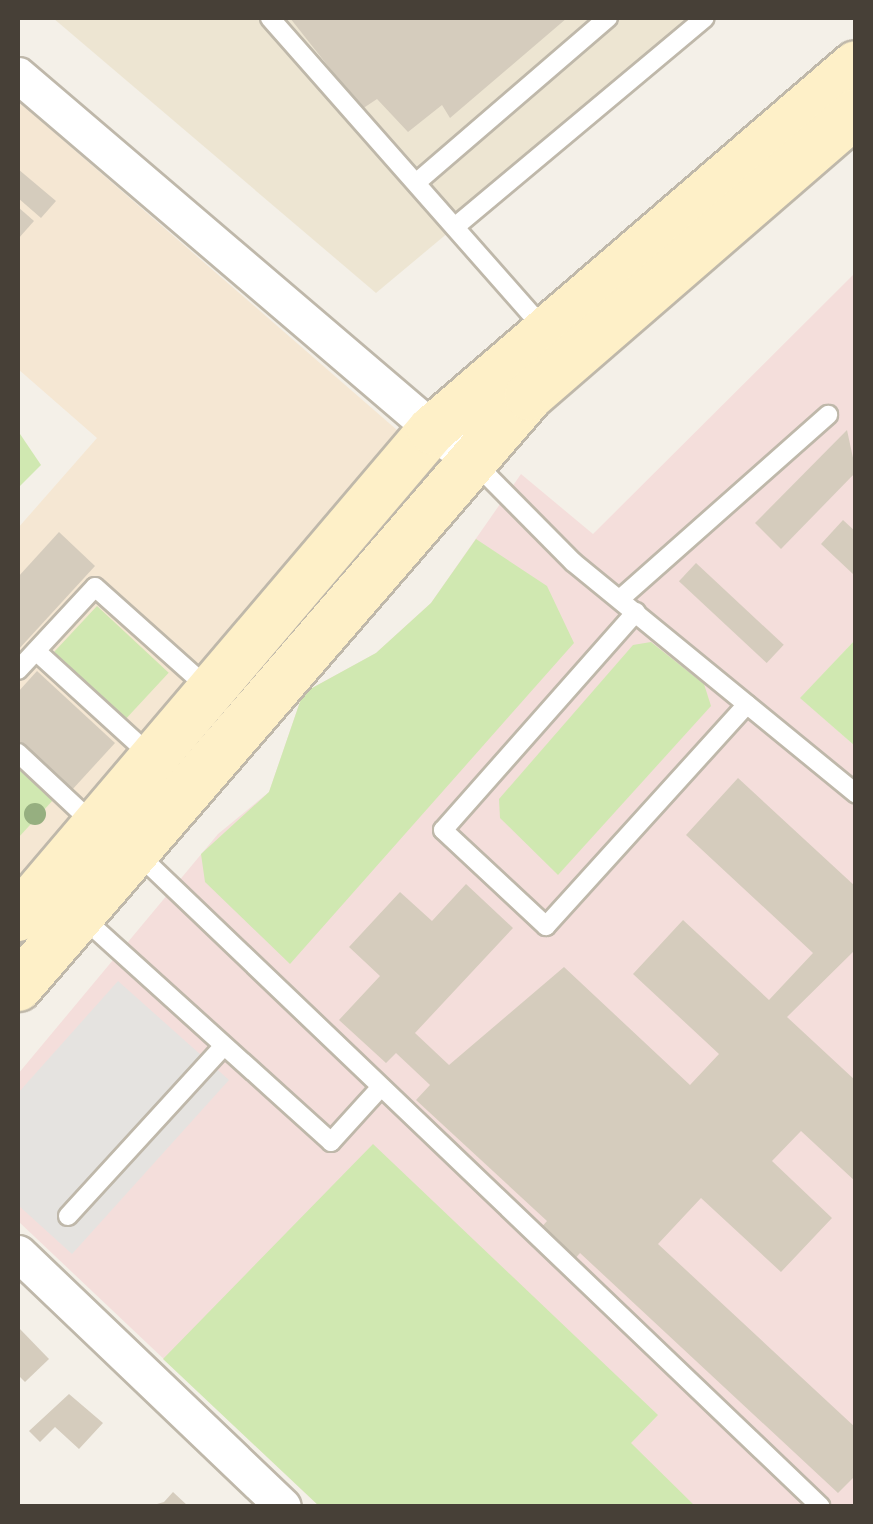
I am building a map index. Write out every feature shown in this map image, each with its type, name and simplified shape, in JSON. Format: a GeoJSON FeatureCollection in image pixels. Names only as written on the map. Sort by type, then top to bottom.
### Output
{"type":"FeatureCollection","features":[{"type":"Feature","properties":{"kind":"main road"},"geometry":{"type":"LineString","coordinates":[[32,901],[110,814],[432,430],[542,327],[856,65]]}},
{"type":"Feature","properties":{"kind":"main road"},"geometry":{"type":"LineString","coordinates":[[18,987],[529,396],[856,113]]}},
{"type":"Feature","properties":{"kind":"main road"},"geometry":{"type":"LineString","coordinates":[[110,814],[147,842]]}},
{"type":"Feature","properties":{"kind":"street"},"geometry":{"type":"LineString","coordinates":[[18,75],[432,430],[471,459]]}},
{"type":"Feature","properties":{"kind":"street"},"geometry":{"type":"LineString","coordinates":[[18,1253],[283,1506]]}},
{"type":"Feature","properties":{"kind":"lane"},"geometry":{"type":"LineString","coordinates":[[270,18],[542,327]]}},
{"type":"Feature","properties":{"kind":"lane"},"geometry":{"type":"LineString","coordinates":[[417,182],[608,18]]}},
{"type":"Feature","properties":{"kind":"lane"},"geometry":{"type":"LineString","coordinates":[[456,226],[705,18]]}},
{"type":"Feature","properties":{"kind":"lane"},"geometry":{"type":"LineString","coordinates":[[620,599],[828,414]]}},
{"type":"Feature","properties":{"kind":"lane"},"geometry":{"type":"LineString","coordinates":[[471,459],[620,599],[856,794]]}},
{"type":"Feature","properties":{"kind":"lane"},"geometry":{"type":"LineString","coordinates":[[18,670],[95,588],[213,692]]}},
{"type":"Feature","properties":{"kind":"lane"},"geometry":{"type":"LineString","coordinates":[[636,612],[443,830],[546,926],[747,704]]}},
{"type":"Feature","properties":{"kind":"lane"},"geometry":{"type":"LineString","coordinates":[[36,651],[155,760]]}},
{"type":"Feature","properties":{"kind":"lane"},"geometry":{"type":"LineString","coordinates":[[18,752],[110,814]]}},
{"type":"Feature","properties":{"kind":"lane"},"geometry":{"type":"LineString","coordinates":[[147,842],[380,1088],[820,1506]]}},
{"type":"Feature","properties":{"kind":"lane"},"geometry":{"type":"LineString","coordinates":[[32,901],[82,917],[330,1142],[380,1088]]}},
{"type":"Feature","properties":{"kind":"lane"},"geometry":{"type":"LineString","coordinates":[[68,1216],[222,1047]]}},
{"type":"Feature","properties":{"kind":"shaded area"},"geometry":{"type":"Polygon","coordinates":[[[53,18],[705,18],[376,293],[53,18]]]}},
{"type":"Feature","properties":{"kind":"shaded area"},"geometry":{"type":"Polygon","coordinates":[[[18,101],[397,430],[18,881],[18,528],[97,438],[18,369],[18,101]]]}},
{"type":"Feature","properties":{"kind":"shaded area"},"geometry":{"type":"Polygon","coordinates":[[[855,273],[855,640],[801,698],[855,746],[855,1506],[319,1506],[18,1221],[18,1074],[218,834],[269,792],[303,693],[376,653],[431,603],[521,474],[593,534],[855,273]]]}},
{"type":"Feature","properties":{"kind":"shaded area"},"geometry":{"type":"Polygon","coordinates":[[[118,981],[229,1080],[72,1254],[18,1205],[18,1093],[118,981]]]}},
{"type":"Feature","properties":{"kind":"green space"},"geometry":{"type":"Polygon","coordinates":[[[18,431],[41,465],[18,488],[18,431]]]}},
{"type":"Feature","properties":{"kind":"green space"},"geometry":{"type":"Polygon","coordinates":[[[476,539],[547,586],[574,643],[290,964],[205,882],[201,854],[269,792],[303,693],[376,653],[431,603],[476,539]]]}},
{"type":"Feature","properties":{"kind":"green space"},"geometry":{"type":"Polygon","coordinates":[[[97,606],[169,673],[126,719],[54,652],[97,606]]]}},
{"type":"Feature","properties":{"kind":"green space"},"geometry":{"type":"Polygon","coordinates":[[[855,640],[855,746],[800,698],[855,640]]]}},
{"type":"Feature","properties":{"kind":"green space"},"geometry":{"type":"Polygon","coordinates":[[[651,642],[704,684],[711,706],[558,875],[500,818],[499,799],[633,645],[651,642]]]}},
{"type":"Feature","properties":{"kind":"green space"},"geometry":{"type":"Polygon","coordinates":[[[18,765],[54,799],[18,838],[18,765]]]}},
{"type":"Feature","properties":{"kind":"green space"},"geometry":{"type":"Polygon","coordinates":[[[373,1144],[658,1415],[631,1443],[695,1506],[319,1506],[163,1359],[373,1144]]]}},
{"type":"Feature","properties":{"kind":"building"},"geometry":{"type":"Polygon","coordinates":[[[290,18],[567,18],[450,118],[442,105],[408,132],[377,99],[362,109],[290,18]]]}},
{"type":"Feature","properties":{"kind":"building"},"geometry":{"type":"Polygon","coordinates":[[[18,169],[56,201],[41,218],[18,198],[18,169]]]}},
{"type":"Feature","properties":{"kind":"building"},"geometry":{"type":"Polygon","coordinates":[[[18,207],[34,221],[18,239],[18,207]]]}},
{"type":"Feature","properties":{"kind":"building"},"geometry":{"type":"Polygon","coordinates":[[[847,430],[856,472],[781,549],[755,523],[847,430]]]}},
{"type":"Feature","properties":{"kind":"building"},"geometry":{"type":"Polygon","coordinates":[[[843,520],[856,532],[854,575],[821,544],[843,520]]]}},
{"type":"Feature","properties":{"kind":"building"},"geometry":{"type":"Polygon","coordinates":[[[59,532],[95,566],[18,650],[18,577],[59,532]]]}},
{"type":"Feature","properties":{"kind":"building"},"geometry":{"type":"Polygon","coordinates":[[[696,563],[784,645],[767,663],[679,581],[696,563]]]}},
{"type":"Feature","properties":{"kind":"building"},"geometry":{"type":"Polygon","coordinates":[[[37,671],[115,743],[71,791],[18,741],[18,692],[37,671]]]}},
{"type":"Feature","properties":{"kind":"building"},"geometry":{"type":"Polygon","coordinates":[[[738,778],[856,887],[856,949],[787,1017],[856,1081],[856,1182],[801,1131],[772,1161],[832,1218],[781,1272],[701,1198],[658,1244],[856,1428],[856,1475],[838,1493],[580,1253],[573,1261],[539,1230],[547,1221],[416,1100],[430,1085],[396,1053],[386,1063],[339,1020],[380,976],[349,947],[400,892],[432,921],[466,884],[513,928],[415,1033],[449,1065],[564,967],[690,1085],[719,1054],[633,974],[683,920],[769,1000],[813,953],[686,835],[738,778]]]}},
{"type":"Feature","properties":{"kind":"building"},"geometry":{"type":"Polygon","coordinates":[[[18,1327],[49,1359],[25,1382],[18,1375],[18,1327]]]}},
{"type":"Feature","properties":{"kind":"building"},"geometry":{"type":"Polygon","coordinates":[[[69,1394],[103,1423],[79,1449],[55,1427],[40,1442],[29,1431],[69,1394]]]}},
{"type":"Feature","properties":{"kind":"building"},"geometry":{"type":"Polygon","coordinates":[[[173,1492],[188,1506],[150,1506],[164,1502],[173,1492]]]}}]}
